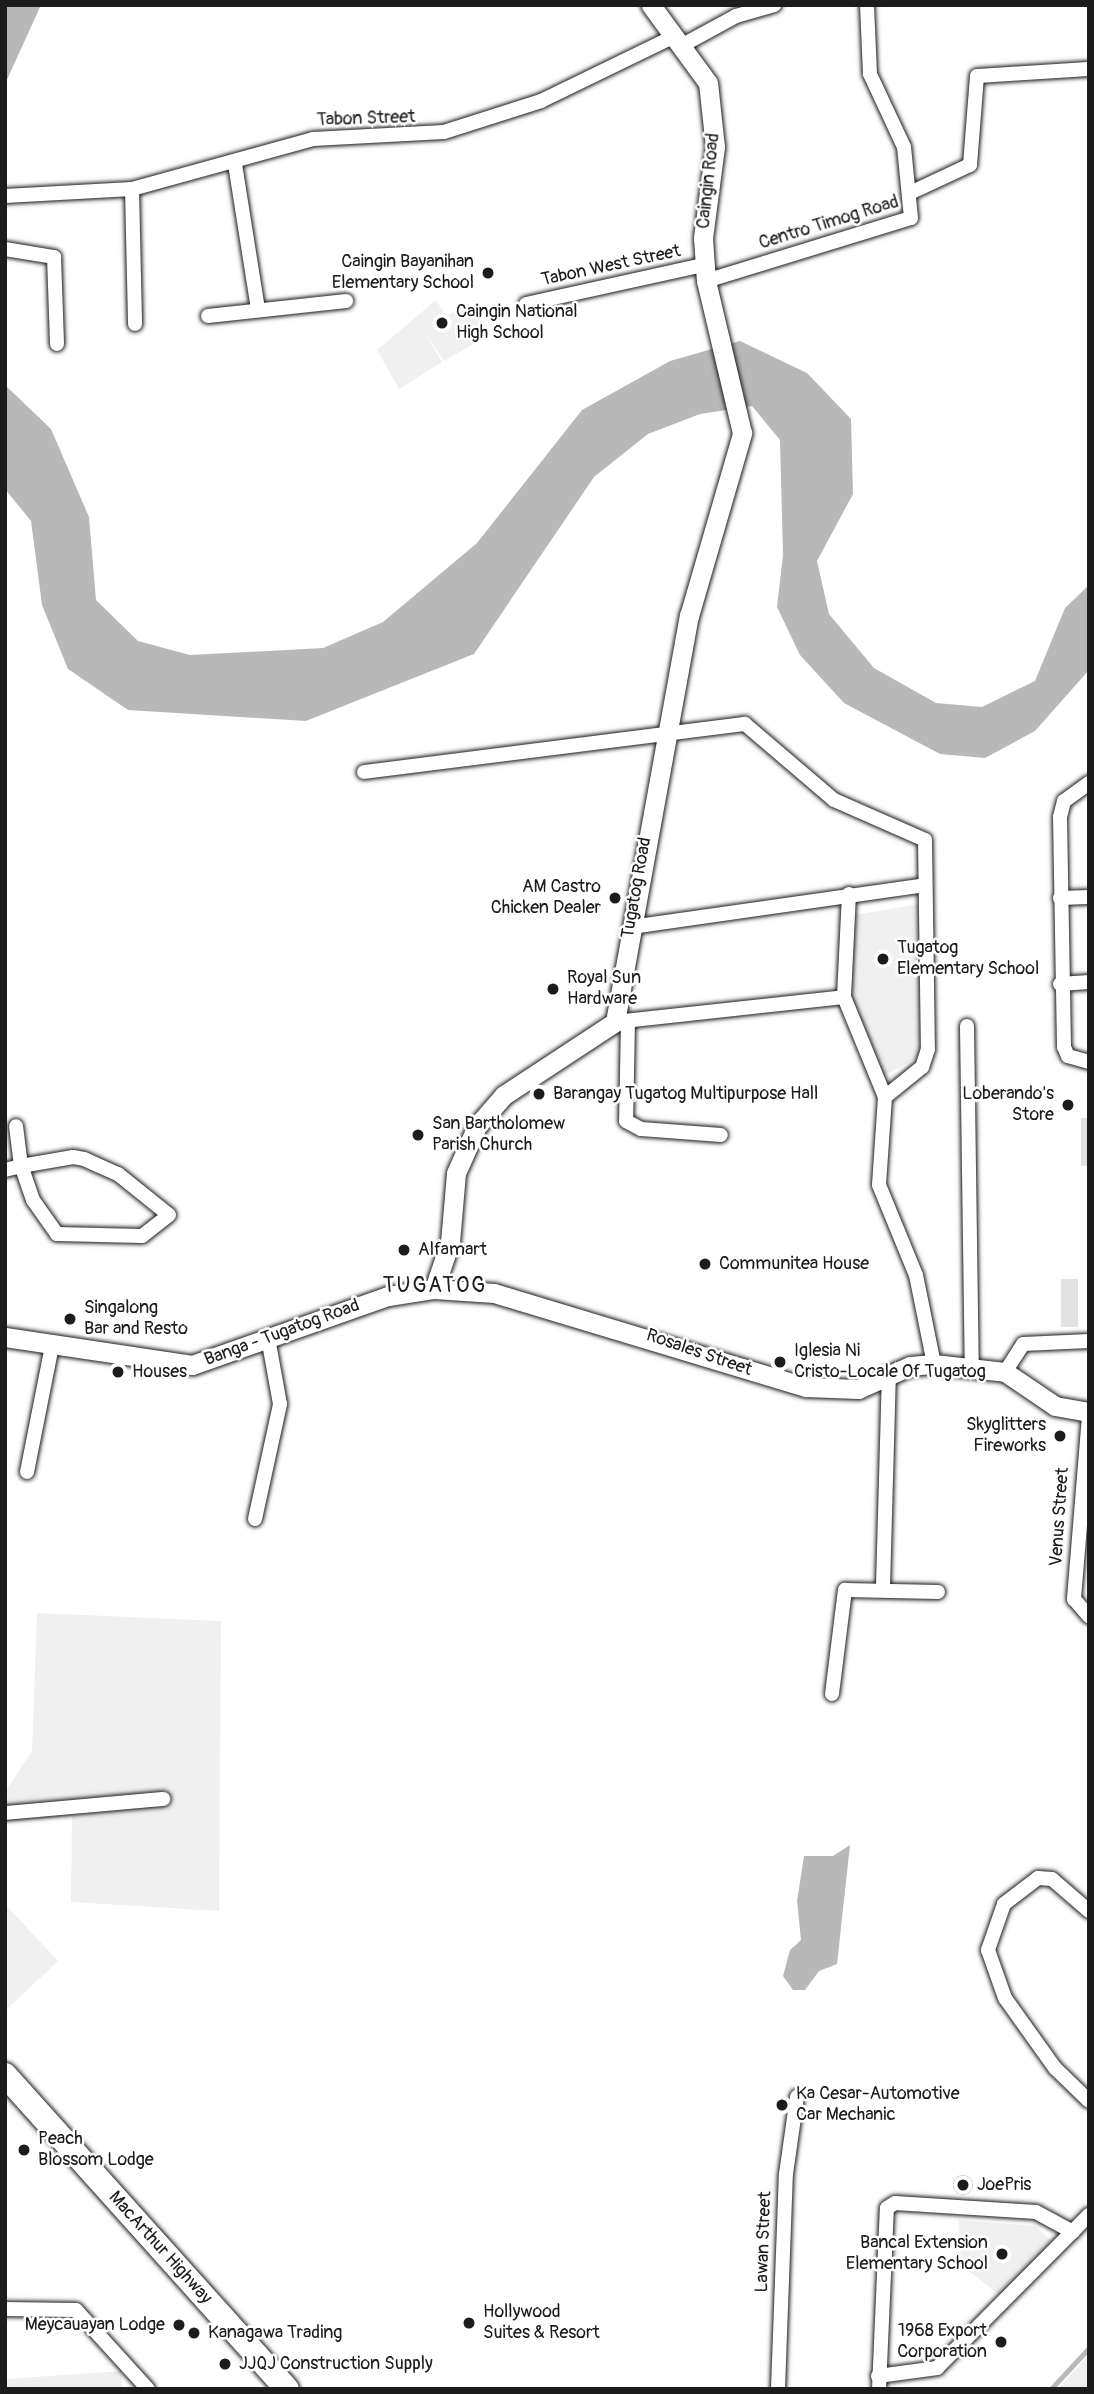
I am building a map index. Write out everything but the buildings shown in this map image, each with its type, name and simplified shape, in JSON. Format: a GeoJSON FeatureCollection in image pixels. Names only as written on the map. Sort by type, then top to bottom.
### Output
{"type":"FeatureCollection","features":[{"type":"Feature","properties":{"kind":"highway","name":"MacArthur Highway"},"geometry":{"type":"LineString","coordinates":[[5,2075],[287,2389]]}},
{"type":"Feature","properties":{"kind":"street","name":"Caingin Road"},"geometry":{"type":"LineString","coordinates":[[651,5],[708,83],[714,118],[705,273],[714,332],[740,421]]}},
{"type":"Feature","properties":{"kind":"street","name":"Tabon Street"},"geometry":{"type":"LineString","coordinates":[[5,196],[132,189],[235,164],[313,139],[444,132],[541,101],[736,16],[774,5]]}},
{"type":"Feature","properties":{"kind":"street","name":"Centro Timog Road"},"geometry":{"type":"LineString","coordinates":[[705,273],[906,222],[914,213],[904,147],[870,74],[867,5]]}},
{"type":"Feature","properties":{"kind":"street"},"geometry":{"type":"LineString","coordinates":[[912,192],[970,165],[977,76],[1089,69]]}},
{"type":"Feature","properties":{"kind":"street"},"geometry":{"type":"LineString","coordinates":[[235,164],[258,310]]}},
{"type":"Feature","properties":{"kind":"street"},"geometry":{"type":"LineString","coordinates":[[132,189],[135,324]]}},
{"type":"Feature","properties":{"kind":"street"},"geometry":{"type":"LineString","coordinates":[[5,249],[54,257],[57,344]]}},
{"type":"Feature","properties":{"kind":"street","name":"Tabon West Street"},"geometry":{"type":"LineString","coordinates":[[526,304],[705,273]]}},
{"type":"Feature","properties":{"kind":"street"},"geometry":{"type":"LineString","coordinates":[[208,316],[345,301]]}},
{"type":"Feature","properties":{"kind":"street","name":"Tugatog Road"},"geometry":{"type":"LineString","coordinates":[[622,1021],[631,927],[664,738],[699,572],[736,465],[740,421]]}},
{"type":"Feature","properties":{"kind":"street"},"geometry":{"type":"LineString","coordinates":[[364,772],[664,738],[745,724],[834,800],[925,840],[927,1058],[885,1097]]}},
{"type":"Feature","properties":{"kind":"street"},"geometry":{"type":"LineString","coordinates":[[1089,783],[1064,801],[1060,898],[1060,984],[1068,1056],[1089,1062]]}},
{"type":"Feature","properties":{"kind":"street"},"geometry":{"type":"LineString","coordinates":[[631,927],[925,885]]}},
{"type":"Feature","properties":{"kind":"street"},"geometry":{"type":"LineString","coordinates":[[849,894],[844,997],[885,1097],[880,1197],[916,1275],[934,1364]]}},
{"type":"Feature","properties":{"kind":"street"},"geometry":{"type":"LineString","coordinates":[[1060,898],[1089,897]]}},
{"type":"Feature","properties":{"kind":"street"},"geometry":{"type":"LineString","coordinates":[[1060,984],[1089,982]]}},
{"type":"Feature","properties":{"kind":"street"},"geometry":{"type":"LineString","coordinates":[[434,1289],[450,1242],[456,1173],[477,1126],[504,1095],[622,1021],[844,997]]}},
{"type":"Feature","properties":{"kind":"street"},"geometry":{"type":"LineString","coordinates":[[622,1021],[626,1121],[641,1129],[721,1135]]}},
{"type":"Feature","properties":{"kind":"street"},"geometry":{"type":"LineString","coordinates":[[967,1026],[972,1367]]}},
{"type":"Feature","properties":{"kind":"street"},"geometry":{"type":"LineString","coordinates":[[5,1170],[21,1166],[85,1159],[118,1174],[169,1214],[142,1236],[68,1238],[39,1215],[21,1166],[16,1126]]}},
{"type":"Feature","properties":{"kind":"street","name":"Banga - Tugatog Road"},"geometry":{"type":"LineString","coordinates":[[5,1337],[192,1365],[354,1304],[434,1289]]}},
{"type":"Feature","properties":{"kind":"street","name":"Rosales Street"},"geometry":{"type":"LineString","coordinates":[[434,1289],[536,1301],[806,1387],[858,1389],[934,1364],[1005,1372]]}},
{"type":"Feature","properties":{"kind":"street"},"geometry":{"type":"LineString","coordinates":[[255,1519],[280,1404],[268,1338]]}},
{"type":"Feature","properties":{"kind":"street"},"geometry":{"type":"LineString","coordinates":[[1089,1341],[1023,1344],[1005,1372],[1055,1406],[1089,1414]]}},
{"type":"Feature","properties":{"kind":"street"},"geometry":{"type":"LineString","coordinates":[[27,1472],[52,1346]]}},
{"type":"Feature","properties":{"kind":"street"},"geometry":{"type":"LineString","coordinates":[[883,1586],[888,1377]]}},
{"type":"Feature","properties":{"kind":"street","name":"Venus Street"},"geometry":{"type":"LineString","coordinates":[[1089,1414],[1084,1509],[1074,1599],[1089,1616]]}},
{"type":"Feature","properties":{"kind":"street"},"geometry":{"type":"LineString","coordinates":[[832,1694],[845,1590],[883,1586],[938,1592]]}},
{"type":"Feature","properties":{"kind":"street"},"geometry":{"type":"LineString","coordinates":[[5,1812],[163,1798]]}},
{"type":"Feature","properties":{"kind":"street"},"geometry":{"type":"LineString","coordinates":[[1089,1911],[1052,1879],[1038,1878],[1004,1904],[989,1940],[989,1961],[1005,1998],[1055,2068],[1089,2101]]}},
{"type":"Feature","properties":{"kind":"street","name":"Lawan Street"},"geometry":{"type":"LineString","coordinates":[[778,2389],[786,2174],[797,2097]]}},
{"type":"Feature","properties":{"kind":"street"},"geometry":{"type":"LineString","coordinates":[[1073,2232],[1036,2212],[895,2203],[887,2208],[878,2382],[937,2368],[1073,2232],[1089,2215]]}},
{"type":"Feature","properties":{"kind":"street"},"geometry":{"type":"LineString","coordinates":[[5,2309],[76,2310],[148,2389]]}},
{"type":"Feature","properties":{"kind":"shaded area"},"geometry":{"type":"Polygon","coordinates":[[[5,5],[41,5],[5,84],[5,5]]]}},
{"type":"Feature","properties":{"kind":"shaded area","name":"Caingin National High School"},"geometry":{"type":"Polygon","coordinates":[[[436,300],[446,316],[469,303],[488,336],[444,361],[424,331],[442,362],[399,389],[377,350],[436,300]]]}},
{"type":"Feature","properties":{"kind":"shaded area"},"geometry":{"type":"Polygon","coordinates":[[[740,341],[807,373],[851,419],[853,494],[817,561],[829,614],[874,668],[936,703],[982,707],[1035,681],[1065,608],[1089,585],[1089,670],[1035,731],[985,758],[940,754],[844,703],[800,655],[777,607],[783,555],[780,440],[752,406],[700,414],[648,434],[594,477],[474,654],[306,721],[128,710],[68,669],[42,605],[31,521],[5,489],[5,385],[51,429],[89,517],[96,600],[138,641],[190,655],[323,648],[383,622],[477,543],[582,410],[670,361],[740,341]]]}},
{"type":"Feature","properties":{"kind":"shaded area","name":"Tugatog Elementary School"},"geometry":{"type":"Polygon","coordinates":[[[918,904],[920,1056],[873,1082],[846,1002],[849,916],[918,904]]]}},
{"type":"Feature","properties":{"kind":"shaded area"},"geometry":{"type":"Polygon","coordinates":[[[1081,1118],[1089,1118],[1089,1166],[1081,1166],[1081,1118]]]}},
{"type":"Feature","properties":{"kind":"shaded area"},"geometry":{"type":"Polygon","coordinates":[[[1061,1279],[1078,1279],[1078,1327],[1061,1327],[1061,1279]]]}},
{"type":"Feature","properties":{"kind":"shaded area"},"geometry":{"type":"Polygon","coordinates":[[[37,1613],[221,1621],[219,1911],[71,1902],[72,1816],[5,1822],[5,1792],[32,1751],[37,1613]]]}},
{"type":"Feature","properties":{"kind":"shaded area"},"geometry":{"type":"Polygon","coordinates":[[[850,1845],[837,1964],[819,1971],[805,1990],[793,1990],[783,1976],[790,1950],[801,1940],[797,1901],[804,1856],[833,1856],[850,1845]]]}},
{"type":"Feature","properties":{"kind":"shaded area"},"geometry":{"type":"Polygon","coordinates":[[[5,1904],[58,1961],[5,2011],[5,1904]]]}},
{"type":"Feature","properties":{"kind":"shaded area","name":"JoePris"},"geometry":{"type":"Polygon","coordinates":[[[963,2175],[970,2178],[973,2185],[970,2192],[963,2195],[956,2192],[953,2185],[956,2178],[963,2175]]]}},
{"type":"Feature","properties":{"kind":"shaded area","name":"Bancal Extension Elementary School"},"geometry":{"type":"Polygon","coordinates":[[[959,2220],[1035,2226],[1054,2243],[1001,2296],[961,2265],[959,2220]]]}},
{"type":"Feature","properties":{"kind":"shaded area"},"geometry":{"type":"Polygon","coordinates":[[[1089,2354],[1089,2389],[1058,2389],[1089,2354]]]}},
{"type":"Feature","properties":{"kind":"shaded area"},"geometry":{"type":"Polygon","coordinates":[[[121,2371],[122,2389],[5,2389],[5,2379],[121,2371]]]}},
{"type":"Feature","properties":{"kind":"waterway"},"geometry":{"type":"LineString","coordinates":[[1051,2389],[1089,2348]]}},
{"type":"Feature","properties":{"kind":"place","name":"Caingin Bayanihan Elementary School"},"geometry":{"type":"Point","coordinates":[488,273]}},
{"type":"Feature","properties":{"kind":"place","name":"Caingin National High School"},"geometry":{"type":"Point","coordinates":[442,323]}},
{"type":"Feature","properties":{"kind":"place","name":"AM Castro Chicken Dealer"},"geometry":{"type":"Point","coordinates":[615,898]}},
{"type":"Feature","properties":{"kind":"place","name":"Tugatog Elementary School"},"geometry":{"type":"Point","coordinates":[883,959]}},
{"type":"Feature","properties":{"kind":"place","name":"Royal Sun Hardware"},"geometry":{"type":"Point","coordinates":[553,989]}},
{"type":"Feature","properties":{"kind":"place","name":"Barangay Tugatog Multipurpose Hall"},"geometry":{"type":"Point","coordinates":[539,1094]}},
{"type":"Feature","properties":{"kind":"place","name":"Loberando's Store"},"geometry":{"type":"Point","coordinates":[1068,1105]}},
{"type":"Feature","properties":{"kind":"place","name":"San Bartholomew Parish Church"},"geometry":{"type":"Point","coordinates":[418,1135]}},
{"type":"Feature","properties":{"kind":"place","name":"Alfamart"},"geometry":{"type":"Point","coordinates":[404,1250]}},
{"type":"Feature","properties":{"kind":"place","name":"Communitea House"},"geometry":{"type":"Point","coordinates":[705,1264]}},
{"type":"Feature","properties":{"kind":"place","name":"Singalong Bar and Resto"},"geometry":{"type":"Point","coordinates":[70,1319]}},
{"type":"Feature","properties":{"kind":"place","name":"Iglesia Ni Cristo-Locale Of Tugatog"},"geometry":{"type":"Point","coordinates":[780,1362]}},
{"type":"Feature","properties":{"kind":"place","name":"Houses"},"geometry":{"type":"Point","coordinates":[118,1372]}},
{"type":"Feature","properties":{"kind":"place","name":"Skyglitters Fireworks"},"geometry":{"type":"Point","coordinates":[1060,1436]}},
{"type":"Feature","properties":{"kind":"place","name":"Ka Cesar-Automotive Car Mechanic"},"geometry":{"type":"Point","coordinates":[782,2105]}},
{"type":"Feature","properties":{"kind":"place","name":"Peach Blossom Lodge"},"geometry":{"type":"Point","coordinates":[24,2150]}},
{"type":"Feature","properties":{"kind":"place","name":"JoePris"},"geometry":{"type":"Point","coordinates":[963,2185]}},
{"type":"Feature","properties":{"kind":"place","name":"Bancal Extension Elementary School"},"geometry":{"type":"Point","coordinates":[1002,2254]}},
{"type":"Feature","properties":{"kind":"place","name":"Hollywood Suites & Resort"},"geometry":{"type":"Point","coordinates":[469,2323]}},
{"type":"Feature","properties":{"kind":"place","name":"Meycauayan Lodge"},"geometry":{"type":"Point","coordinates":[179,2325]}},
{"type":"Feature","properties":{"kind":"place","name":"Kanagawa Trading"},"geometry":{"type":"Point","coordinates":[194,2333]}},
{"type":"Feature","properties":{"kind":"place","name":"1968 Export Corporation"},"geometry":{"type":"Point","coordinates":[1001,2342]}},
{"type":"Feature","properties":{"kind":"place","name":"JJQJ Construction Supply"},"geometry":{"type":"Point","coordinates":[225,2364]}},
{"type":"Feature","properties":{"kind":"district","name":"TUGATOG"},"geometry":{"type":"Point","coordinates":[435,1286]}}]}
